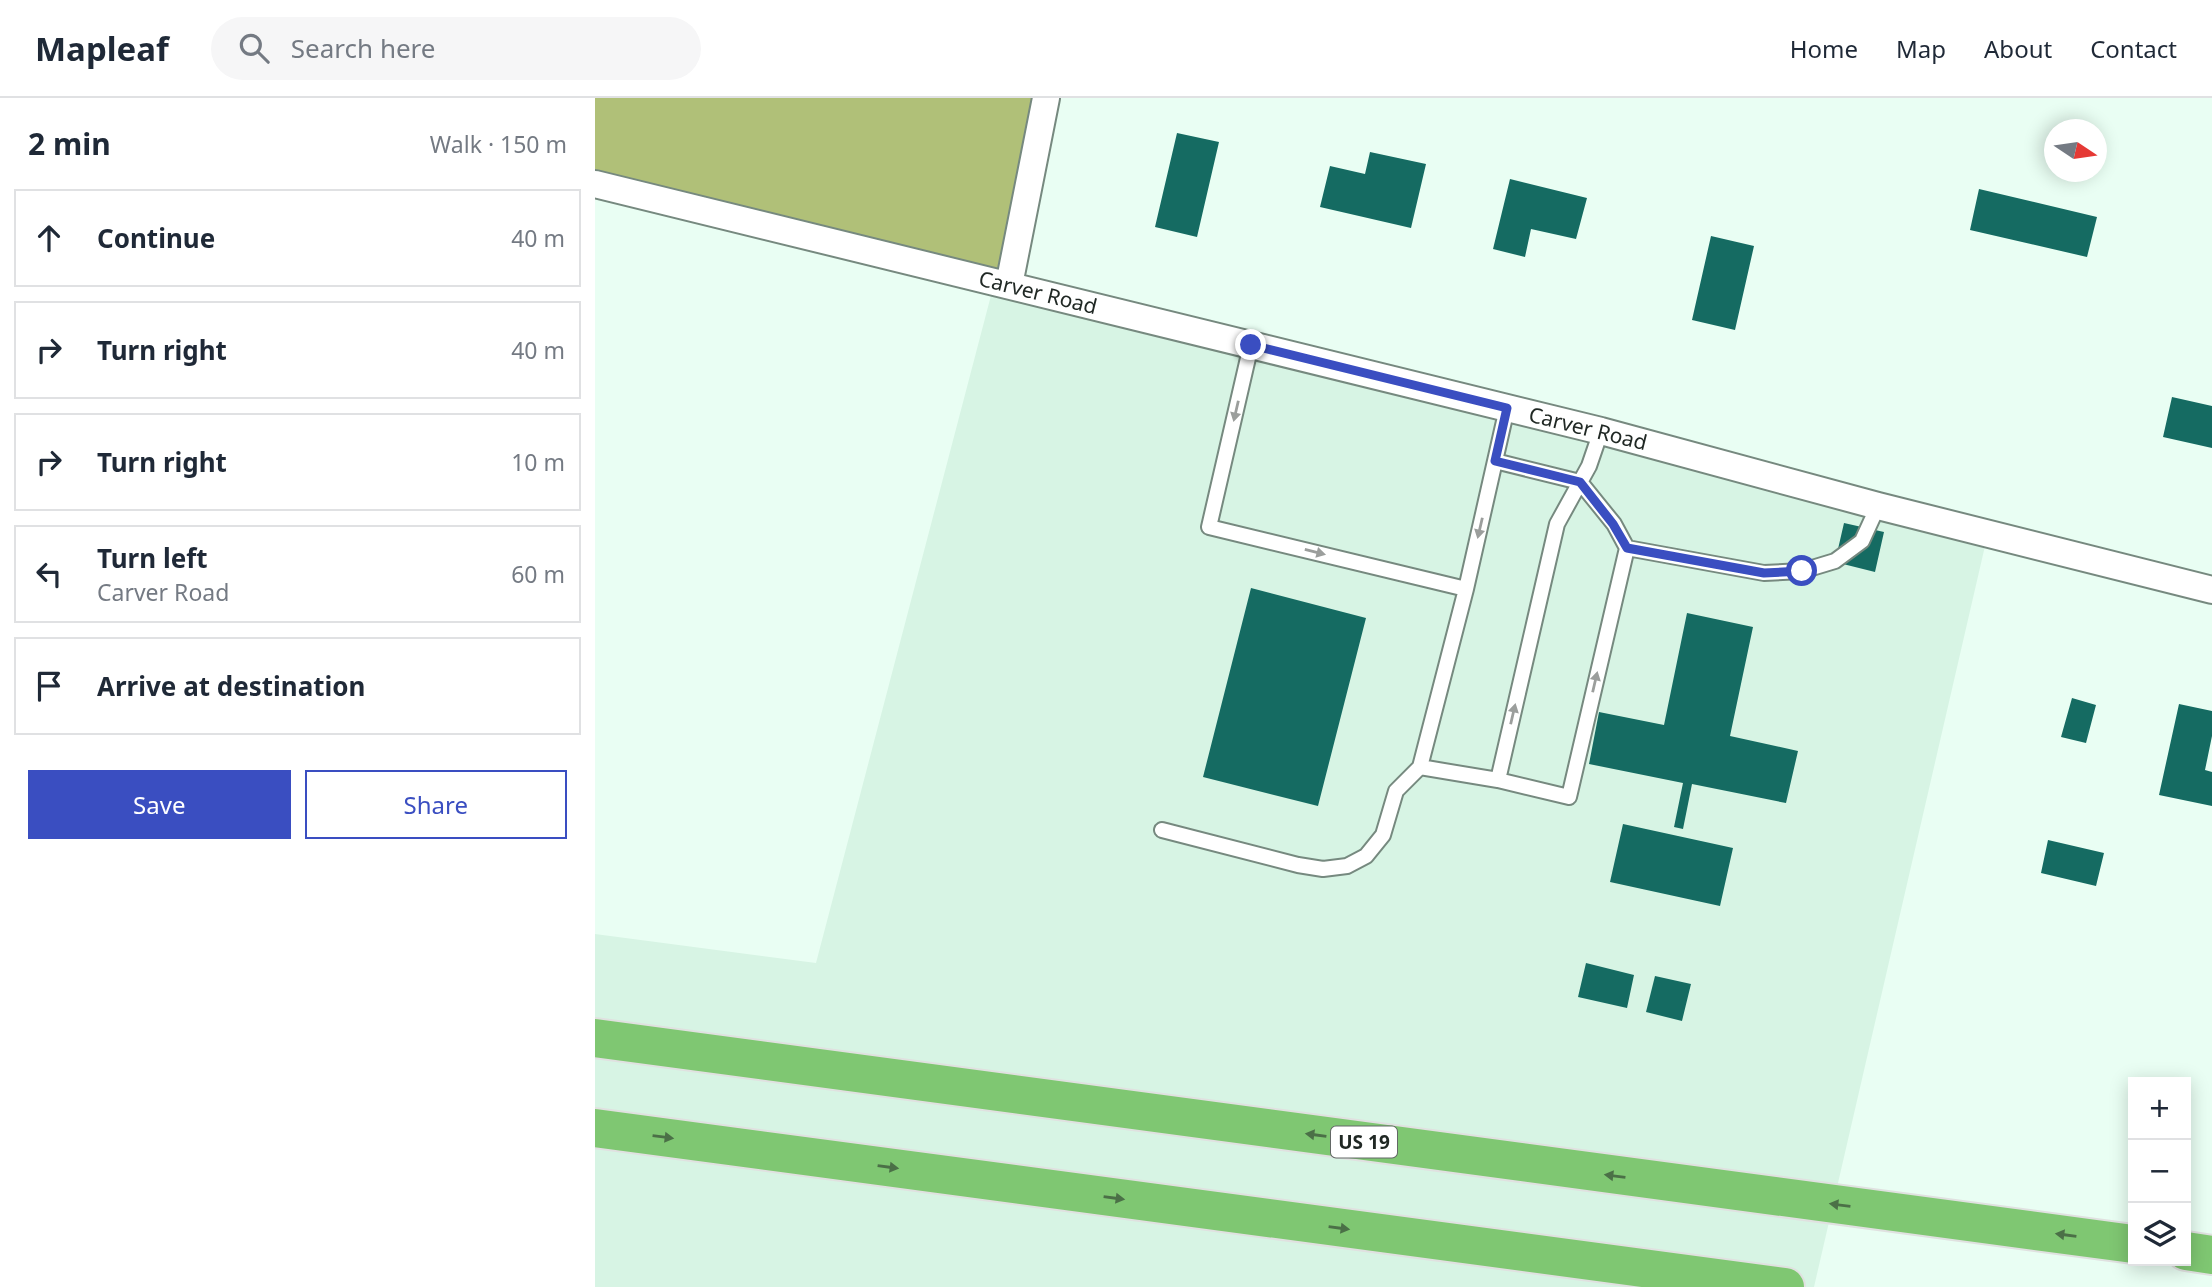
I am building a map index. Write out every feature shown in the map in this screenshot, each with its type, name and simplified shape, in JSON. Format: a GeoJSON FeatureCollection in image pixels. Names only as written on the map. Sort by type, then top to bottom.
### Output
{"type":"FeatureCollection","features":[{"type":"Feature","properties":{"kind":"highway","name":"US 19"},"geometry":{"type":"LineString","coordinates":[[595,1038],[2128,1243]]}},
{"type":"Feature","properties":{"kind":"highway"},"geometry":{"type":"LineString","coordinates":[[595,1128],[1785,1287]]}},
{"type":"Feature","properties":{"kind":"highway"},"geometry":{"type":"LineString","coordinates":[[2191,1252],[2212,1255]]}},
{"type":"Feature","properties":{"kind":"street"},"geometry":{"type":"LineString","coordinates":[[1009,285],[1046,98]]}},
{"type":"Feature","properties":{"kind":"street","name":"Carver Road"},"geometry":{"type":"LineString","coordinates":[[595,184],[1601,431],[1878,506],[2212,590]]}},
{"type":"Feature","properties":{"kind":"lane"},"geometry":{"type":"LineString","coordinates":[[1251,345],[1209,527],[1466,589]]}},
{"type":"Feature","properties":{"kind":"lane"},"geometry":{"type":"LineString","coordinates":[[1162,830],[1323,869],[1347,866],[1366,856],[1383,835],[1396,791],[1420,767],[1466,589],[1507,408]]}},
{"type":"Feature","properties":{"kind":"lane"},"geometry":{"type":"LineString","coordinates":[[1498,780],[1557,524],[1589,466],[1601,431]]}},
{"type":"Feature","properties":{"kind":"lane"},"geometry":{"type":"LineString","coordinates":[[1420,767],[1498,780],[1569,797],[1627,548],[1613,524],[1580,482],[1495,461]]}},
{"type":"Feature","properties":{"kind":"lane"},"geometry":{"type":"LineString","coordinates":[[1627,548],[1764,573],[1802,571],[1835,561],[1862,541],[1878,506]]}},
{"type":"Feature","properties":{"kind":"shaded area"},"geometry":{"type":"Polygon","coordinates":[[[994,284],[1988,533],[1814,1287],[595,1287],[595,934],[816,963],[994,284]]]}},
{"type":"Feature","properties":{"kind":"green space"},"geometry":{"type":"Polygon","coordinates":[[[595,98],[1036,98],[994,284],[595,185],[595,98]]]}},
{"type":"Feature","properties":{"kind":"building"},"geometry":{"type":"Polygon","coordinates":[[[1177,133],[1219,142],[1197,237],[1155,227],[1177,133]]]}},
{"type":"Feature","properties":{"kind":"building"},"geometry":{"type":"Polygon","coordinates":[[[1370,152],[1426,164],[1411,228],[1320,207],[1330,166],[1365,174],[1370,152]]]}},
{"type":"Feature","properties":{"kind":"building"},"geometry":{"type":"Polygon","coordinates":[[[1510,179],[1587,198],[1576,239],[1531,229],[1525,257],[1493,249],[1510,179]]]}},
{"type":"Feature","properties":{"kind":"building"},"geometry":{"type":"Polygon","coordinates":[[[1979,189],[2097,217],[2087,257],[1970,230],[1979,189]]]}},
{"type":"Feature","properties":{"kind":"building"},"geometry":{"type":"Polygon","coordinates":[[[1711,236],[1754,246],[1735,330],[1692,320],[1711,236]]]}},
{"type":"Feature","properties":{"kind":"building"},"geometry":{"type":"Polygon","coordinates":[[[2172,397],[2212,406],[2212,448],[2163,437],[2172,397]]]}},
{"type":"Feature","properties":{"kind":"building"},"geometry":{"type":"Polygon","coordinates":[[[1844,523],[1884,532],[1875,572],[1835,562],[1844,523]]]}},
{"type":"Feature","properties":{"kind":"building"},"geometry":{"type":"Polygon","coordinates":[[[1251,588],[1366,618],[1318,806],[1203,777],[1251,588]]]}},
{"type":"Feature","properties":{"kind":"building"},"geometry":{"type":"Polygon","coordinates":[[[1687,613],[1753,627],[1730,736],[1798,751],[1786,803],[1692,784],[1683,829],[1674,827],[1683,783],[1589,764],[1599,712],[1664,725],[1687,613]]]}},
{"type":"Feature","properties":{"kind":"building"},"geometry":{"type":"Polygon","coordinates":[[[2072,698],[2096,705],[2086,743],[2061,737],[2072,698]]]}},
{"type":"Feature","properties":{"kind":"building"},"geometry":{"type":"Polygon","coordinates":[[[2179,704],[2212,711],[2212,736],[2205,770],[2212,772],[2212,806],[2159,795],[2179,704]]]}},
{"type":"Feature","properties":{"kind":"building"},"geometry":{"type":"Polygon","coordinates":[[[1623,824],[1733,848],[1720,906],[1610,882],[1623,824]]]}},
{"type":"Feature","properties":{"kind":"building"},"geometry":{"type":"Polygon","coordinates":[[[2048,840],[2104,853],[2096,886],[2041,873],[2048,840]]]}},
{"type":"Feature","properties":{"kind":"building"},"geometry":{"type":"Polygon","coordinates":[[[1586,963],[1634,975],[1627,1008],[1578,997],[1586,963]]]}},
{"type":"Feature","properties":{"kind":"building"},"geometry":{"type":"Polygon","coordinates":[[[1655,976],[1691,984],[1682,1021],[1646,1012],[1655,976]]]}},
{"type":"Feature","properties":{"kind":"route"},"geometry":{"type":"LineString","coordinates":[[1251,345],[1507,408],[1495,461],[1580,482],[1613,524],[1627,548],[1764,573],[1802,571]]}}]}
